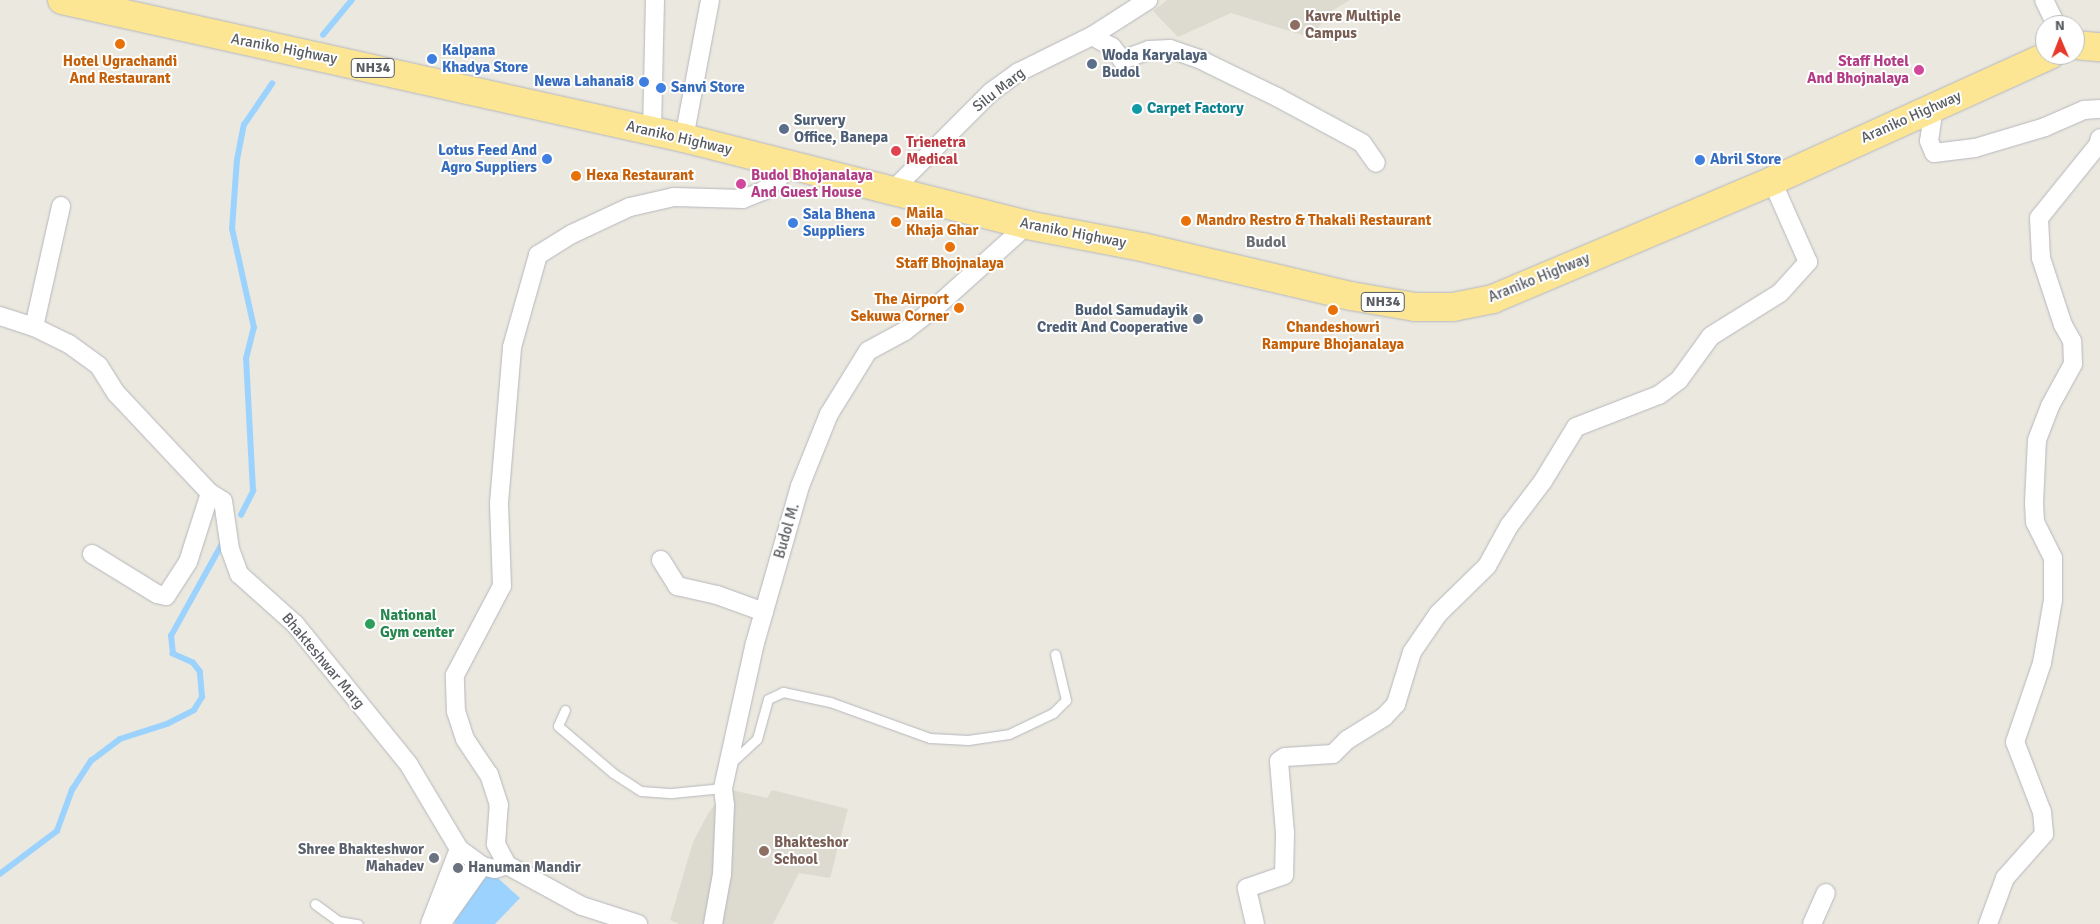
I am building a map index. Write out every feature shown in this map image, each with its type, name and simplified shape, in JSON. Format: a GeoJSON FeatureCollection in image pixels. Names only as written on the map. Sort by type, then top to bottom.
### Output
{"type":"FeatureCollection","features":[{"type":"Feature","properties":{"kind":"highway","name":"Araniko Highway"},"geometry":{"type":"LineString","coordinates":[[62,0],[684,138],[894,189],[1026,225],[1142,247],[1351,296],[1415,307],[1453,307],[1493,298],[1772,182],[1934,106],[2035,62]]}},
{"type":"Feature","properties":{"kind":"highway"},"geometry":{"type":"LineString","coordinates":[[2085,46],[2100,47]]}},
{"type":"Feature","properties":{"kind":"street"},"geometry":{"type":"LineString","coordinates":[[652,131],[655,0]]}},
{"type":"Feature","properties":{"kind":"street"},"geometry":{"type":"LineString","coordinates":[[684,138],[710,0]]}},
{"type":"Feature","properties":{"kind":"street","name":"Silu Marg"},"geometry":{"type":"LineString","coordinates":[[894,189],[991,92],[1019,72],[1092,36],[1148,0]]}},
{"type":"Feature","properties":{"kind":"street"},"geometry":{"type":"LineString","coordinates":[[2044,0],[2051,15]]}},
{"type":"Feature","properties":{"kind":"street"},"geometry":{"type":"LineString","coordinates":[[1092,36],[1112,47],[1122,60],[1149,50],[1170,49],[1208,63],[1277,97],[1362,143],[1376,163]]}},
{"type":"Feature","properties":{"kind":"street"},"geometry":{"type":"LineString","coordinates":[[1934,106],[1929,142],[1934,154],[1975,148],[2045,127],[2084,110],[2100,109]]}},
{"type":"Feature","properties":{"kind":"street"},"geometry":{"type":"LineString","coordinates":[[1988,924],[2005,878],[2044,834],[2042,812],[2015,742],[2042,663],[2053,600],[2053,558],[2036,522],[2034,503],[2037,440],[2050,406],[2073,364],[2072,341],[2063,325],[2041,258],[2039,218],[2098,145],[2100,138]]}},
{"type":"Feature","properties":{"kind":"street"},"geometry":{"type":"LineString","coordinates":[[638,924],[582,906],[507,866],[496,844],[499,805],[489,775],[466,739],[456,712],[455,674],[502,586],[499,503],[512,347],[538,255],[572,234],[630,207],[674,197],[743,199],[763,191],[794,164]]}},
{"type":"Feature","properties":{"kind":"street"},"geometry":{"type":"LineString","coordinates":[[1255,924],[1248,888],[1284,875],[1285,833],[1279,761],[1285,757],[1333,754],[1347,740],[1384,717],[1396,704],[1412,652],[1438,614],[1487,566],[1509,526],[1543,481],[1576,427],[1659,394],[1679,380],[1710,336],[1780,293],[1808,262],[1772,182]]}},
{"type":"Feature","properties":{"kind":"street"},"geometry":{"type":"LineString","coordinates":[[34,327],[62,206]]}},
{"type":"Feature","properties":{"kind":"street","name":"Budol M."},"geometry":{"type":"LineString","coordinates":[[713,924],[722,874],[725,805],[723,788],[728,765],[764,612],[800,486],[829,414],[868,352],[905,331],[937,306],[1026,225]]}},
{"type":"Feature","properties":{"kind":"street","name":"Bhakteshwar Marg"},"geometry":{"type":"LineString","coordinates":[[0,316],[34,327],[69,344],[99,366],[116,393],[210,493],[223,501],[230,549],[239,574],[295,624],[409,765],[459,849],[477,864]]}},
{"type":"Feature","properties":{"kind":"street"},"geometry":{"type":"LineString","coordinates":[[92,554],[157,594],[166,596],[188,562],[210,493]]}},
{"type":"Feature","properties":{"kind":"street"},"geometry":{"type":"LineString","coordinates":[[661,560],[677,586],[717,595],[764,612]]}},
{"type":"Feature","properties":{"kind":"street"},"geometry":{"type":"LineString","coordinates":[[430,924],[459,849]]}},
{"type":"Feature","properties":{"kind":"street"},"geometry":{"type":"LineString","coordinates":[[441,924],[477,864],[495,869],[507,866]]}},
{"type":"Feature","properties":{"kind":"street"},"geometry":{"type":"LineString","coordinates":[[1812,924],[1826,893]]}},
{"type":"Feature","properties":{"kind":"lane"},"geometry":{"type":"LineString","coordinates":[[728,765],[756,738],[768,699],[783,692],[830,702],[930,738],[968,740],[1009,734],[1053,713],[1066,700],[1055,654]]}},
{"type":"Feature","properties":{"kind":"lane"},"geometry":{"type":"LineString","coordinates":[[565,710],[558,726],[613,773],[641,791],[672,793],[723,788]]}},
{"type":"Feature","properties":{"kind":"lane"},"geometry":{"type":"LineString","coordinates":[[430,924],[477,864]]}},
{"type":"Feature","properties":{"kind":"lane"},"geometry":{"type":"LineString","coordinates":[[315,904],[338,920],[358,924]]}},
{"type":"Feature","properties":{"kind":"shaded area","name":"Kavre Multiple Campus"},"geometry":{"type":"Polygon","coordinates":[[[1167,0],[1350,0],[1328,13],[1312,38],[1231,13],[1178,37],[1153,11],[1167,0]]]}},
{"type":"Feature","properties":{"kind":"shaded area","name":"Bhakteshor School"},"geometry":{"type":"Polygon","coordinates":[[[727,789],[767,798],[772,790],[848,809],[830,878],[799,873],[773,924],[679,924],[670,920],[693,842],[709,812],[727,789]]]}},
{"type":"Feature","properties":{"kind":"water"},"geometry":{"type":"Polygon","coordinates":[[[490,871],[520,898],[495,924],[455,924],[452,912],[485,872],[490,871]]]}},
{"type":"Feature","properties":{"kind":"waterway"},"geometry":{"type":"LineString","coordinates":[[323,35],[352,0]]}},
{"type":"Feature","properties":{"kind":"waterway"},"geometry":{"type":"LineString","coordinates":[[241,515],[253,491],[246,359],[254,328],[232,229],[237,160],[244,125],[272,84]]}},
{"type":"Feature","properties":{"kind":"waterway"},"geometry":{"type":"LineString","coordinates":[[0,874],[57,831],[72,790],[91,761],[120,739],[167,724],[194,710],[202,697],[200,672],[193,663],[173,654],[171,636],[223,542]]}},
{"type":"Feature","properties":{"kind":"place","name":"Kavre Multiple Campus"},"geometry":{"type":"Point","coordinates":[1295,25]}},
{"type":"Feature","properties":{"kind":"place","name":"Hotel Ugrachandi And Restaurant"},"geometry":{"type":"Point","coordinates":[120,44]}},
{"type":"Feature","properties":{"kind":"place","name":"Kalpana Khadya Store"},"geometry":{"type":"Point","coordinates":[432,59]}},
{"type":"Feature","properties":{"kind":"place","name":"Woda Karyalaya Budol"},"geometry":{"type":"Point","coordinates":[1092,64]}},
{"type":"Feature","properties":{"kind":"place","name":"Staff Hotel And Bhojnalaya"},"geometry":{"type":"Point","coordinates":[1919,70]}},
{"type":"Feature","properties":{"kind":"place","name":"Newa Lahanai8"},"geometry":{"type":"Point","coordinates":[644,82]}},
{"type":"Feature","properties":{"kind":"place","name":"Sanvi Store"},"geometry":{"type":"Point","coordinates":[661,88]}},
{"type":"Feature","properties":{"kind":"place","name":"Carpet Factory"},"geometry":{"type":"Point","coordinates":[1137,109]}},
{"type":"Feature","properties":{"kind":"place","name":"Survery Office, Banepa"},"geometry":{"type":"Point","coordinates":[784,129]}},
{"type":"Feature","properties":{"kind":"place","name":"Trienetra Medical"},"geometry":{"type":"Point","coordinates":[896,151]}},
{"type":"Feature","properties":{"kind":"place","name":"Lotus Feed And Agro Suppliers"},"geometry":{"type":"Point","coordinates":[547,159]}},
{"type":"Feature","properties":{"kind":"place","name":"Abril Store"},"geometry":{"type":"Point","coordinates":[1700,160]}},
{"type":"Feature","properties":{"kind":"place","name":"Hexa Restaurant"},"geometry":{"type":"Point","coordinates":[576,176]}},
{"type":"Feature","properties":{"kind":"place","name":"Budol Bhojanalaya And Guest House"},"geometry":{"type":"Point","coordinates":[741,184]}},
{"type":"Feature","properties":{"kind":"place","name":"Mandro Restro & Thakali Restaurant"},"geometry":{"type":"Point","coordinates":[1186,221]}},
{"type":"Feature","properties":{"kind":"place","name":"Maila Khaja Ghar"},"geometry":{"type":"Point","coordinates":[896,222]}},
{"type":"Feature","properties":{"kind":"place","name":"Sala Bhena Suppliers"},"geometry":{"type":"Point","coordinates":[793,223]}},
{"type":"Feature","properties":{"kind":"place","name":"Staff Bhojnalaya"},"geometry":{"type":"Point","coordinates":[950,247]}},
{"type":"Feature","properties":{"kind":"place","name":"The Airport Sekuwa Corner"},"geometry":{"type":"Point","coordinates":[959,308]}},
{"type":"Feature","properties":{"kind":"place","name":"Chandeshowri Rampure Bhojanalaya"},"geometry":{"type":"Point","coordinates":[1333,310]}},
{"type":"Feature","properties":{"kind":"place","name":"Budol Samudayik Credit And Cooperative"},"geometry":{"type":"Point","coordinates":[1198,319]}},
{"type":"Feature","properties":{"kind":"place","name":"National Gym center"},"geometry":{"type":"Point","coordinates":[370,624]}},
{"type":"Feature","properties":{"kind":"place","name":"Bhakteshor School"},"geometry":{"type":"Point","coordinates":[764,851]}},
{"type":"Feature","properties":{"kind":"place","name":"Shree Bhakteshwor Mahadev"},"geometry":{"type":"Point","coordinates":[434,858]}},
{"type":"Feature","properties":{"kind":"place","name":"Hanuman Mandir"},"geometry":{"type":"Point","coordinates":[458,868]}},
{"type":"Feature","properties":{"kind":"district","name":"Budol"},"geometry":{"type":"Point","coordinates":[1266,242]}}]}
